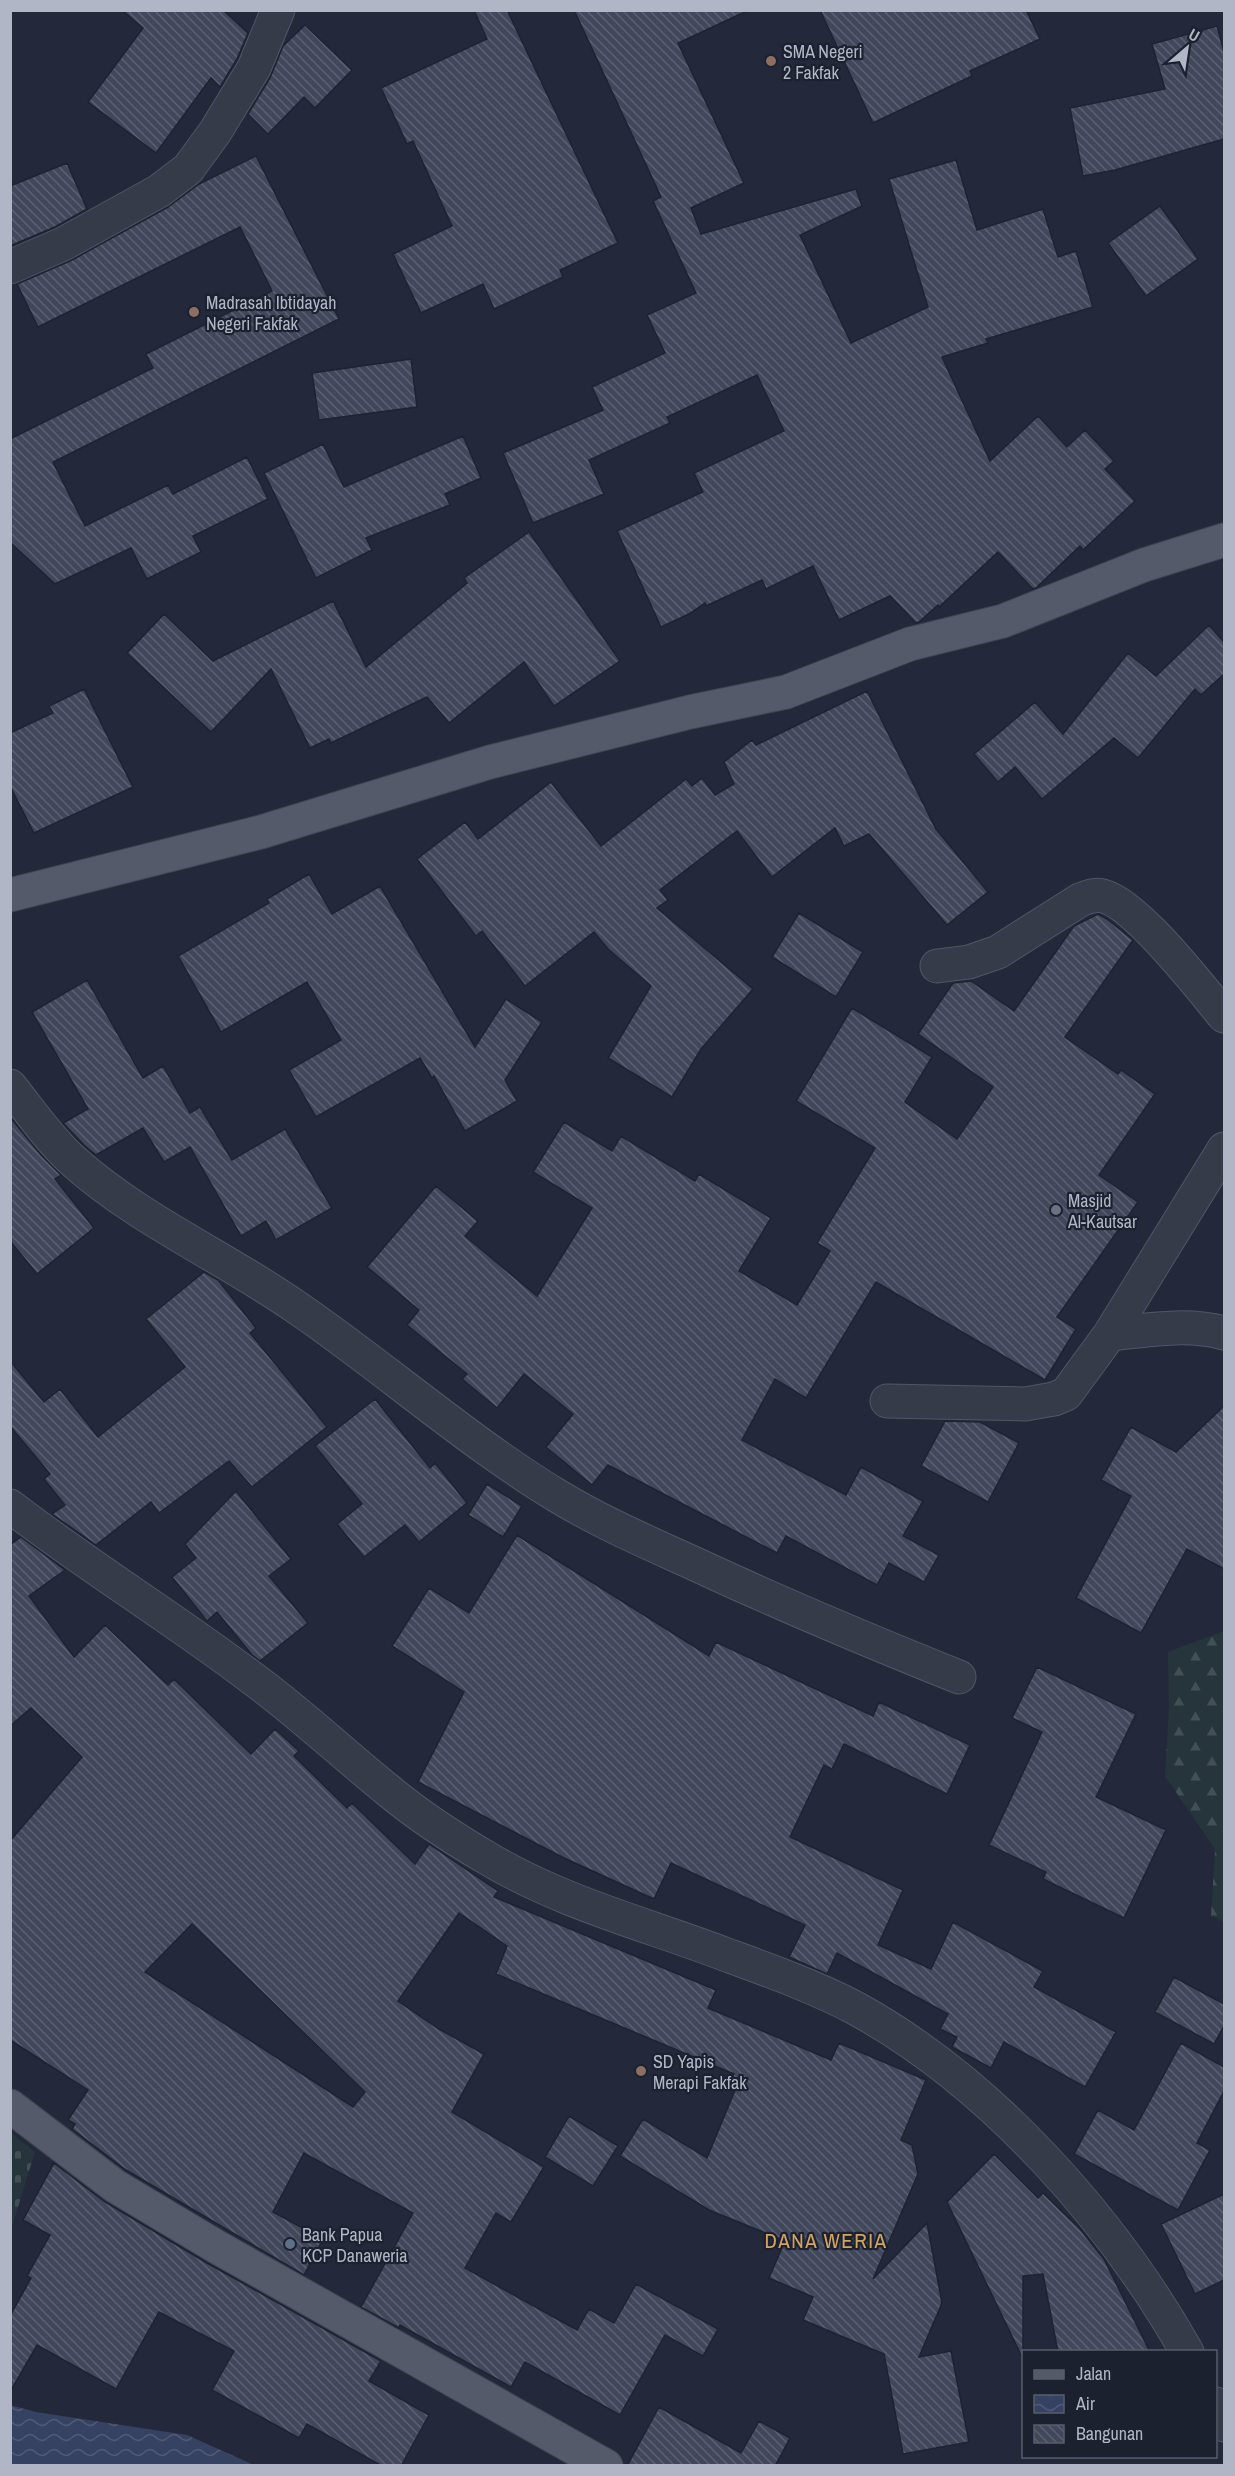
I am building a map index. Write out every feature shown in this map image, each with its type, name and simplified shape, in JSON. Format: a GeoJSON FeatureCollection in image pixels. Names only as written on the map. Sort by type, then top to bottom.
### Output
{"type":"FeatureCollection","features":[{"type":"Feature","properties":{"kind":"main road"},"geometry":{"type":"LineString","coordinates":[[10,895],[261,832],[490,762],[690,712],[786,692],[910,644],[1003,621],[1144,565],[1224,540]]}},
{"type":"Feature","properties":{"kind":"main road"},"geometry":{"type":"LineString","coordinates":[[10,2106],[115,2186],[217,2247],[606,2466]]}},
{"type":"Feature","properties":{"kind":"street"},"geometry":{"type":"LineString","coordinates":[[10,267],[63,244],[159,191],[188,169],[215,132],[254,68],[275,12]]}},
{"type":"Feature","properties":{"kind":"street"},"geometry":{"type":"LineString","coordinates":[[937,966],[969,962],[998,952],[1080,900],[1094,895],[1104,896],[1121,904],[1154,936],[1185,967],[1224,1016]]}},
{"type":"Feature","properties":{"kind":"street"},"geometry":{"type":"LineString","coordinates":[[10,1086],[45,1132],[105,1187],[298,1308],[470,1437],[554,1494],[594,1518],[725,1578],[874,1643],[959,1677]]}},
{"type":"Feature","properties":{"kind":"street"},"geometry":{"type":"LineString","coordinates":[[887,1401],[1025,1404],[1054,1399],[1066,1394],[1076,1384],[1110,1334],[1224,1149]]}},
{"type":"Feature","properties":{"kind":"street"},"geometry":{"type":"LineString","coordinates":[[1110,1334],[1166,1328],[1213,1330],[1224,1333]]}},
{"type":"Feature","properties":{"kind":"street"},"geometry":{"type":"LineString","coordinates":[[10,1506],[250,1676],[390,1792],[433,1824],[486,1858],[531,1883],[572,1901],[726,1954],[854,2007],[907,2039],[984,2099],[1043,2155],[1085,2204],[1164,2312],[1186,2350]]}},
{"type":"Feature","properties":{"kind":"street"},"geometry":{"type":"LineString","coordinates":[[1217,2409],[1224,2425]]}},
{"type":"Feature","properties":{"kind":"green space"},"geometry":{"type":"Polygon","coordinates":[[[1224,1631],[1224,1922],[1211,1916],[1215,1849],[1165,1776],[1169,1708],[1168,1652],[1224,1631]]]}},
{"type":"Feature","properties":{"kind":"green space"},"geometry":{"type":"Polygon","coordinates":[[[11,2133],[35,2152],[11,2229],[11,2133]]]}},
{"type":"Feature","properties":{"kind":"water"},"geometry":{"type":"Polygon","coordinates":[[[10,2405],[36,2412],[187,2435],[254,2465],[11,2465],[10,2405]]]}},
{"type":"Feature","properties":{"kind":"building"},"geometry":{"type":"Polygon","coordinates":[[[122,10],[223,10],[248,33],[237,59],[220,87],[211,78],[156,153],[88,102],[143,28],[122,10]]]}},
{"type":"Feature","properties":{"kind":"building"},"geometry":{"type":"Polygon","coordinates":[[[474,10],[507,10],[618,243],[560,270],[563,277],[494,309],[483,284],[421,313],[393,254],[452,226],[413,141],[407,144],[381,88],[487,39],[474,10]]]}},
{"type":"Feature","properties":{"kind":"building"},"geometry":{"type":"Polygon","coordinates":[[[574,10],[749,10],[678,43],[744,183],[691,208],[701,234],[856,189],[862,206],[800,235],[851,343],[928,307],[889,179],[956,160],[977,230],[1043,209],[1058,257],[1076,251],[1093,307],[986,339],[988,343],[942,357],[990,461],[1038,416],[1067,447],[1085,430],[1114,461],[1105,469],[1135,501],[1083,550],[1080,546],[1036,588],[1033,589],[998,552],[939,607],[938,605],[916,623],[890,596],[839,620],[813,566],[766,589],[762,580],[706,606],[705,603],[689,614],[661,627],[617,531],[703,492],[694,473],[784,431],[757,375],[667,417],[670,423],[589,460],[604,494],[533,523],[503,453],[603,410],[592,387],[665,353],[647,315],[696,293],[653,201],[661,197],[574,10]]]}},
{"type":"Feature","properties":{"kind":"building"},"geometry":{"type":"Polygon","coordinates":[[[820,10],[1026,10],[1040,39],[970,71],[972,76],[873,123],[820,10]]]}},
{"type":"Feature","properties":{"kind":"building"},"geometry":{"type":"Polygon","coordinates":[[[305,25],[352,70],[315,108],[304,97],[268,134],[248,114],[270,78],[283,46],[305,25]]]}},
{"type":"Feature","properties":{"kind":"building"},"geometry":{"type":"Polygon","coordinates":[[[1217,26],[1224,52],[1224,139],[1115,170],[1083,176],[1070,108],[1165,89],[1152,44],[1217,26]]]}},
{"type":"Feature","properties":{"kind":"building"},"geometry":{"type":"Polygon","coordinates":[[[256,156],[339,319],[53,462],[85,526],[168,485],[173,494],[247,457],[268,499],[193,536],[201,552],[147,579],[131,548],[55,584],[10,542],[10,439],[153,368],[146,354],[272,291],[240,227],[38,327],[17,284],[72,260],[168,207],[199,184],[256,156]]]}},
{"type":"Feature","properties":{"kind":"building"},"geometry":{"type":"Polygon","coordinates":[[[67,163],[87,209],[55,227],[10,246],[10,186],[67,163]]]}},
{"type":"Feature","properties":{"kind":"building"},"geometry":{"type":"Polygon","coordinates":[[[1160,206],[1198,259],[1146,296],[1108,243],[1160,206]]]}},
{"type":"Feature","properties":{"kind":"building"},"geometry":{"type":"Polygon","coordinates":[[[411,359],[417,407],[319,420],[312,373],[411,359]]]}},
{"type":"Feature","properties":{"kind":"building"},"geometry":{"type":"Polygon","coordinates":[[[463,436],[481,478],[445,494],[450,505],[366,538],[372,550],[316,578],[264,473],[323,444],[344,487],[463,436]]]}},
{"type":"Feature","properties":{"kind":"building"},"geometry":{"type":"Polygon","coordinates":[[[529,532],[620,661],[554,706],[524,662],[449,723],[427,697],[331,743],[329,739],[310,748],[271,669],[211,732],[127,653],[164,614],[213,661],[333,601],[366,667],[467,583],[464,578],[529,532]]]}},
{"type":"Feature","properties":{"kind":"building"},"geometry":{"type":"Polygon","coordinates":[[[1209,625],[1224,642],[1224,674],[1201,695],[1195,689],[1138,758],[1114,738],[1042,799],[1015,767],[998,782],[974,754],[1035,702],[1063,734],[1128,653],[1156,676],[1209,625]]]}},
{"type":"Feature","properties":{"kind":"building"},"geometry":{"type":"Polygon","coordinates":[[[84,689],[133,787],[34,833],[10,786],[10,733],[53,713],[49,706],[84,689]]]}},
{"type":"Feature","properties":{"kind":"building"},"geometry":{"type":"Polygon","coordinates":[[[867,691],[936,829],[988,892],[947,925],[869,834],[844,846],[835,828],[772,877],[737,831],[660,890],[668,900],[657,908],[753,989],[701,1049],[672,1097],[608,1058],[651,986],[608,949],[594,932],[525,986],[482,931],[476,936],[417,859],[465,822],[478,839],[551,782],[601,846],[686,779],[692,786],[702,778],[715,795],[734,784],[724,762],[752,740],[756,745],[867,691]]]}},
{"type":"Feature","properties":{"kind":"building"},"geometry":{"type":"Polygon","coordinates":[[[309,874],[332,914],[380,886],[475,1047],[506,999],[542,1022],[505,1080],[517,1101],[465,1131],[434,1076],[432,1078],[420,1058],[316,1117],[289,1070],[341,1040],[307,982],[221,1032],[178,956],[269,903],[267,899],[309,874]]]}},
{"type":"Feature","properties":{"kind":"building"},"geometry":{"type":"Polygon","coordinates":[[[799,913],[863,952],[836,997],[772,957],[799,913]]]}},
{"type":"Feature","properties":{"kind":"building"},"geometry":{"type":"Polygon","coordinates":[[[1098,914],[1133,940],[1065,1037],[1118,1074],[1121,1070],[1155,1094],[1099,1175],[1138,1202],[1057,1317],[1076,1329],[1045,1380],[876,1282],[806,1398],[775,1379],[742,1440],[846,1495],[861,1467],[923,1501],[903,1536],[939,1555],[924,1582],[889,1563],[877,1585],[786,1536],[777,1553],[608,1465],[592,1485],[546,1447],[573,1414],[524,1374],[497,1408],[462,1379],[467,1374],[407,1325],[419,1310],[367,1267],[436,1186],[478,1221],[465,1236],[537,1296],[592,1208],[533,1172],[564,1122],[612,1151],[621,1136],[695,1181],[699,1174],[771,1218],[739,1271],[797,1305],[830,1251],[817,1243],[875,1148],[796,1101],[852,1008],[932,1057],[905,1102],[957,1139],[993,1087],[918,1034],[953,983],[971,981],[1014,1011],[1074,926],[1098,914]]]}},
{"type":"Feature","properties":{"kind":"building"},"geometry":{"type":"Polygon","coordinates":[[[87,980],[143,1078],[163,1066],[190,1113],[200,1107],[232,1160],[285,1129],[332,1208],[276,1240],[266,1221],[241,1236],[190,1147],[164,1162],[143,1128],[96,1155],[85,1146],[63,1123],[88,1109],[32,1012],[87,980]]]}},
{"type":"Feature","properties":{"kind":"building"},"geometry":{"type":"Polygon","coordinates":[[[10,1117],[41,1155],[61,1175],[55,1179],[94,1228],[37,1274],[10,1241],[10,1117]]]}},
{"type":"Feature","properties":{"kind":"building"},"geometry":{"type":"Polygon","coordinates":[[[204,1272],[218,1280],[256,1328],[250,1333],[327,1427],[252,1487],[229,1461],[159,1513],[151,1502],[96,1545],[52,1514],[65,1505],[44,1479],[50,1474],[10,1426],[10,1361],[44,1402],[60,1389],[98,1437],[185,1367],[146,1319],[204,1272]]]}},
{"type":"Feature","properties":{"kind":"building"},"geometry":{"type":"Polygon","coordinates":[[[375,1399],[430,1468],[435,1463],[467,1503],[419,1542],[405,1525],[364,1557],[337,1524],[362,1504],[315,1446],[375,1399]]]}},
{"type":"Feature","properties":{"kind":"building"},"geometry":{"type":"Polygon","coordinates":[[[1224,1406],[1224,1569],[1187,1549],[1141,1633],[1076,1598],[1131,1496],[1101,1480],[1131,1427],[1176,1452],[1224,1406]]]}},
{"type":"Feature","properties":{"kind":"building"},"geometry":{"type":"Polygon","coordinates":[[[945,1421],[980,1422],[1019,1443],[988,1502],[921,1466],[945,1421]]]}},
{"type":"Feature","properties":{"kind":"building"},"geometry":{"type":"Polygon","coordinates":[[[487,1484],[522,1506],[503,1537],[468,1515],[487,1484]]]}},
{"type":"Feature","properties":{"kind":"building"},"geometry":{"type":"Polygon","coordinates":[[[236,1491],[291,1559],[269,1576],[308,1623],[260,1661],[252,1655],[217,1612],[207,1621],[172,1577],[196,1558],[185,1544],[236,1491]]]}},
{"type":"Feature","properties":{"kind":"building"},"geometry":{"type":"Polygon","coordinates":[[[517,1535],[709,1656],[716,1642],[873,1716],[879,1702],[970,1745],[947,1794],[844,1744],[832,1769],[824,1765],[790,1837],[903,1890],[878,1945],[931,1969],[953,1922],[1043,1971],[1034,1987],[1116,2032],[1085,2087],[1004,2042],[991,2068],[952,2047],[957,2037],[940,2029],[948,2014],[837,1953],[827,1974],[789,1957],[805,1925],[671,1863],[654,1899],[564,1858],[418,1782],[464,1692],[392,1646],[429,1588],[469,1613],[517,1535]]]}},
{"type":"Feature","properties":{"kind":"building"},"geometry":{"type":"Polygon","coordinates":[[[21,1537],[65,1570],[29,1596],[74,1657],[105,1625],[168,1685],[174,1679],[251,1754],[275,1729],[299,1751],[294,1756],[347,1808],[352,1803],[415,1864],[429,1844],[498,1891],[494,1897],[716,1990],[708,2008],[831,2060],[839,2043],[926,2080],[901,2140],[912,2145],[918,2174],[873,2279],[927,2223],[942,2303],[919,2357],[951,2351],[969,2442],[903,2454],[884,2354],[803,2320],[813,2297],[769,2278],[785,2241],[709,2210],[620,2156],[643,2119],[707,2158],[736,2088],[729,2085],[734,2074],[496,1974],[507,1946],[459,1913],[398,2001],[439,2029],[484,2054],[452,2112],[544,2167],[511,2222],[496,2213],[465,2268],[577,2330],[589,2309],[614,2323],[636,2284],[718,2329],[703,2356],[665,2335],[620,2415],[525,2362],[511,2387],[400,2325],[399,2328],[361,2307],[413,2213],[304,2153],[273,2212],[323,2239],[304,2275],[126,2170],[72,2129],[75,2124],[68,2120],[88,2090],[10,2040],[10,1841],[82,1757],[31,1708],[10,1726],[10,1545],[21,1537]],[[192,1924],[145,1972],[353,2107],[365,2092],[192,1924]]]}},
{"type":"Feature","properties":{"kind":"building"},"geometry":{"type":"Polygon","coordinates":[[[1037,1667],[1136,1714],[1096,1797],[1166,1830],[1124,1918],[1043,1879],[1046,1872],[989,1845],[1042,1732],[1012,1718],[1037,1667]]]}},
{"type":"Feature","properties":{"kind":"building"},"geometry":{"type":"Polygon","coordinates":[[[1174,1977],[1224,2004],[1224,2026],[1214,2044],[1155,2012],[1174,1977]]]}},
{"type":"Feature","properties":{"kind":"building"},"geometry":{"type":"Polygon","coordinates":[[[1181,2043],[1224,2067],[1224,2091],[1197,2143],[1210,2150],[1178,2210],[1074,2154],[1098,2110],[1134,2130],[1181,2043]]]}},
{"type":"Feature","properties":{"kind":"building"},"geometry":{"type":"Polygon","coordinates":[[[569,2116],[618,2146],[593,2186],[545,2157],[569,2116]]]}},
{"type":"Feature","properties":{"kind":"building"},"geometry":{"type":"Polygon","coordinates":[[[994,2154],[1038,2198],[1043,2193],[1080,2229],[1104,2259],[1149,2350],[1058,2350],[1043,2274],[1023,2276],[1022,2357],[947,2202],[994,2154]]]}},
{"type":"Feature","properties":{"kind":"building"},"geometry":{"type":"Polygon","coordinates":[[[54,2163],[105,2202],[207,2263],[381,2361],[369,2381],[429,2415],[401,2466],[382,2466],[307,2424],[299,2438],[212,2390],[234,2351],[159,2312],[116,2389],[37,2345],[10,2392],[10,2316],[31,2278],[27,2276],[50,2235],[23,2220],[54,2163]]]}},
{"type":"Feature","properties":{"kind":"building"},"geometry":{"type":"Polygon","coordinates":[[[1224,2194],[1224,2280],[1195,2294],[1161,2224],[1224,2194]]]}},
{"type":"Feature","properties":{"kind":"building"},"geometry":{"type":"Polygon","coordinates":[[[659,2407],[741,2453],[759,2421],[790,2438],[775,2466],[627,2466],[659,2407]]]}},
{"type":"Feature","properties":{"kind":"place","name":"SMA Negeri 2 Fakfak"},"geometry":{"type":"Point","coordinates":[771,61]}},
{"type":"Feature","properties":{"kind":"place","name":"Madrasah Ibtidayah Negeri Fakfak"},"geometry":{"type":"Point","coordinates":[194,312]}},
{"type":"Feature","properties":{"kind":"place","name":"Masjid Al-Kautsar"},"geometry":{"type":"Point","coordinates":[1056,1210]}},
{"type":"Feature","properties":{"kind":"place","name":"SD Yapis Merapi Fakfak"},"geometry":{"type":"Point","coordinates":[641,2071]}},
{"type":"Feature","properties":{"kind":"place","name":"Bank Papua KCP Danaweria"},"geometry":{"type":"Point","coordinates":[290,2244]}},
{"type":"Feature","properties":{"kind":"district","name":"DANA WERIA"},"geometry":{"type":"Point","coordinates":[826,2240]}}]}
